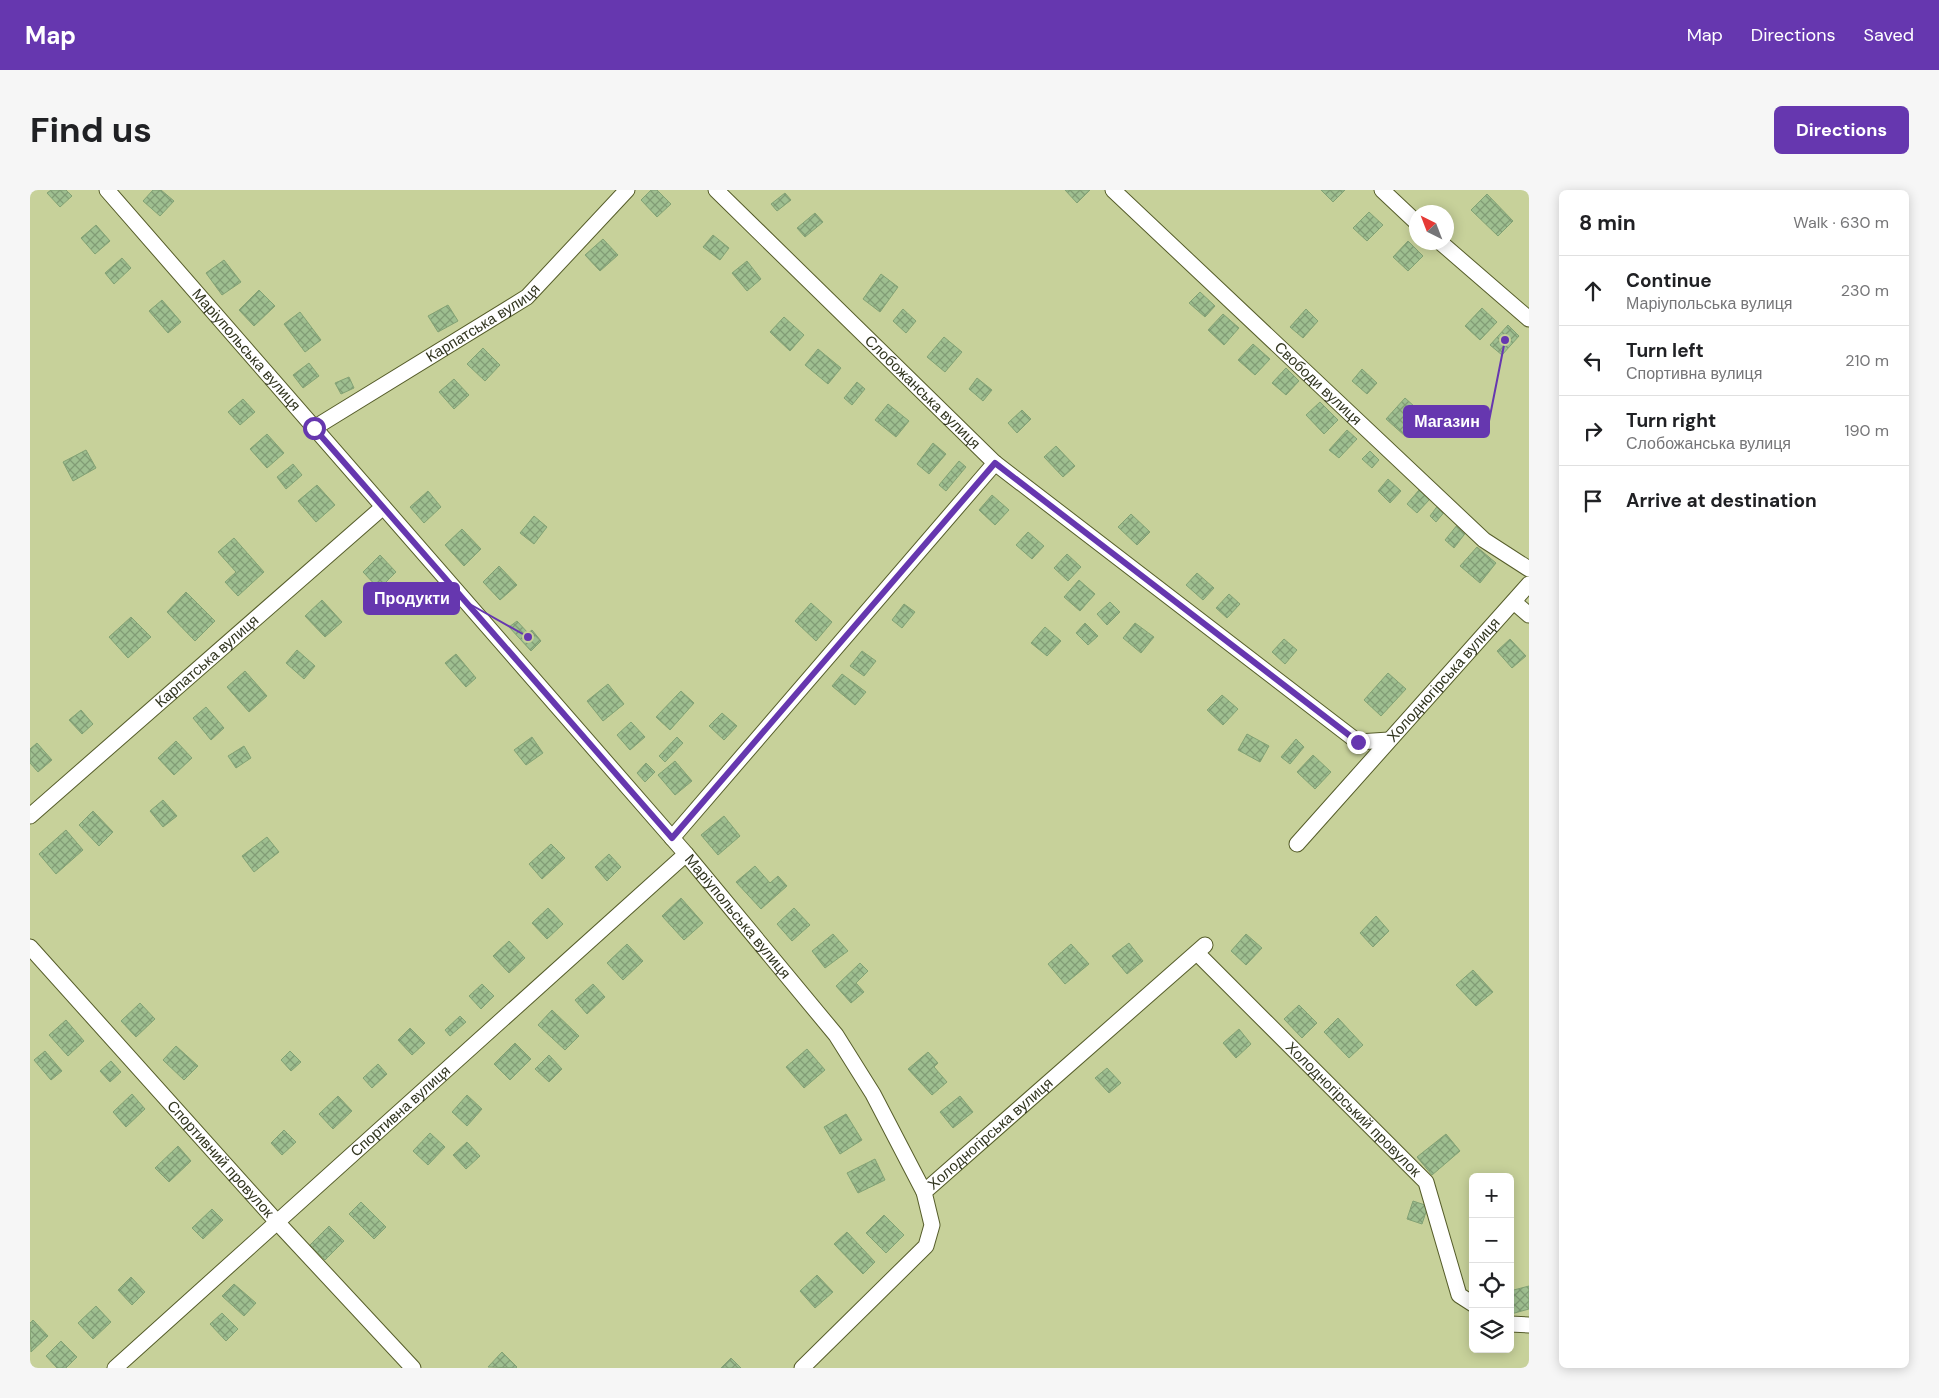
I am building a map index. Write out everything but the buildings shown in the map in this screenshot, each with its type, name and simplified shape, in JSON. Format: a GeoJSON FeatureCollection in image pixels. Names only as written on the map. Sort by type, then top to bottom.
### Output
{"type":"FeatureCollection","features":[{"type":"Feature","properties":{"kind":"street","name":"Маріупольська вулиця"},"geometry":{"type":"LineString","coordinates":[[106,190],[686,854],[836,1035],[872,1094],[924,1192]]}},
{"type":"Feature","properties":{"kind":"street","name":"Карпатська вулиця"},"geometry":{"type":"LineString","coordinates":[[314,428],[527,297],[627,190]]}},
{"type":"Feature","properties":{"kind":"street","name":"Слобожанська вулиця"},"geometry":{"type":"LineString","coordinates":[[716,190],[995,463],[1358,742],[1389,740]]}},
{"type":"Feature","properties":{"kind":"street","name":"Свободи вулиця"},"geometry":{"type":"LineString","coordinates":[[1113,190],[1484,540],[1529,569]]}},
{"type":"Feature","properties":{"kind":"street"},"geometry":{"type":"LineString","coordinates":[[1382,190],[1409,215]]}},
{"type":"Feature","properties":{"kind":"street"},"geometry":{"type":"LineString","coordinates":[[1449,250],[1529,319]]}},
{"type":"Feature","properties":{"kind":"street"},"geometry":{"type":"LineString","coordinates":[[672,838],[995,463]]}},
{"type":"Feature","properties":{"kind":"street","name":"Карпатська вулиця"},"geometry":{"type":"LineString","coordinates":[[30,816],[383,507]]}},
{"type":"Feature","properties":{"kind":"street","name":"Холодногірська вулиця"},"geometry":{"type":"LineString","coordinates":[[1298,844],[1529,584]]}},
{"type":"Feature","properties":{"kind":"street"},"geometry":{"type":"LineString","coordinates":[[1514,602],[1529,615]]}},
{"type":"Feature","properties":{"kind":"street","name":"Спортивна вулиця"},"geometry":{"type":"LineString","coordinates":[[115,1368],[686,854]]}},
{"type":"Feature","properties":{"kind":"street","name":"Спортивний провулок"},"geometry":{"type":"LineString","coordinates":[[30,947],[277,1222],[413,1368]]}},
{"type":"Feature","properties":{"kind":"street","name":"Холодногірська вулиця"},"geometry":{"type":"LineString","coordinates":[[802,1368],[926,1246],[932,1225],[924,1192],[1201,949]]}},
{"type":"Feature","properties":{"kind":"street","name":"Холодногірський провулок"},"geometry":{"type":"LineString","coordinates":[[1201,949],[1426,1182],[1459,1296],[1469,1302]]}},
{"type":"Feature","properties":{"kind":"street"},"geometry":{"type":"LineString","coordinates":[[1514,1324],[1529,1325]]}},
{"type":"Feature","properties":{"kind":"place","name":"Магазин"},"geometry":{"type":"Point","coordinates":[1505,340]}},
{"type":"Feature","properties":{"kind":"place","name":"Продукти"},"geometry":{"type":"Point","coordinates":[528,637]}},
{"type":"Feature","properties":{"kind":"route"},"geometry":{"type":"LineString","coordinates":[[314,428],[672,838],[995,463],[1358,742]]}}]}
